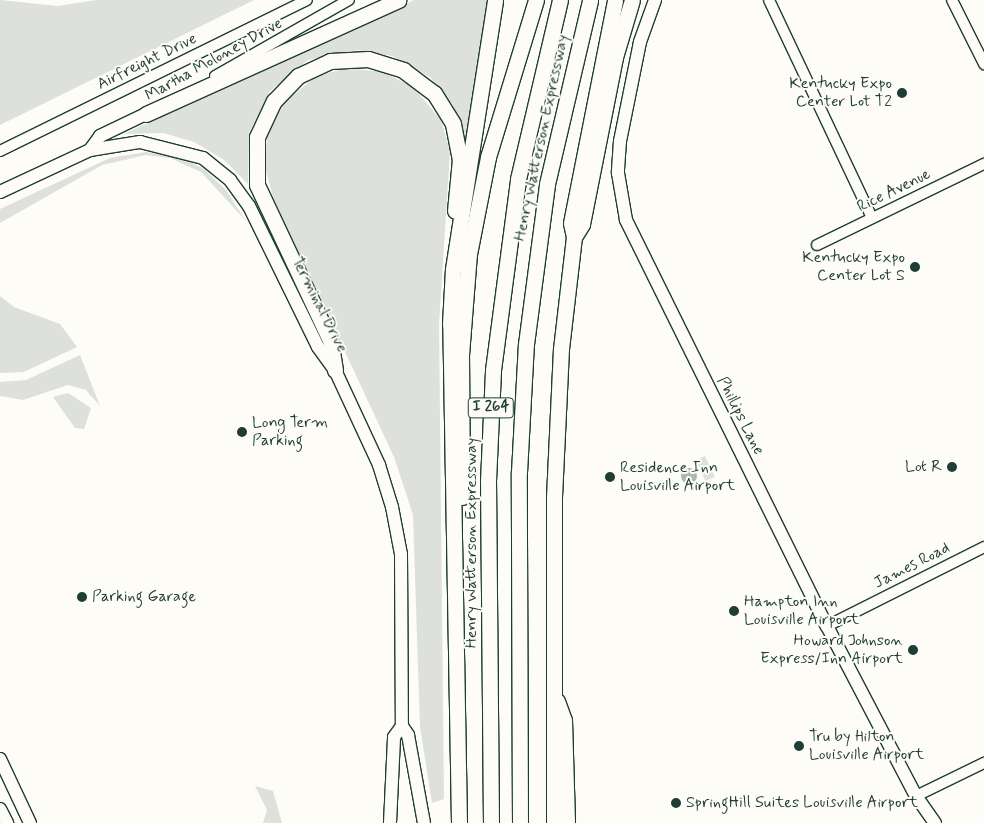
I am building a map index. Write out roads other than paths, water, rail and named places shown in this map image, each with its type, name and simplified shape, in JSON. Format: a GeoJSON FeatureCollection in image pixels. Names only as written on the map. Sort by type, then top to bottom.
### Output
{"type":"FeatureCollection","features":[{"type":"Feature","properties":{"kind":"highway"},"geometry":{"type":"LineString","coordinates":[[146,114],[399,0]]}},
{"type":"Feature","properties":{"kind":"highway"},"geometry":{"type":"LineString","coordinates":[[454,269],[495,0]]}},
{"type":"Feature","properties":{"kind":"highway"},"geometry":{"type":"LineString","coordinates":[[458,619],[463,602],[461,355],[469,254],[488,157],[536,0]]}},
{"type":"Feature","properties":{"kind":"highway","name":"Henry Watterson Expressway"},"geometry":{"type":"LineString","coordinates":[[491,823],[488,490],[493,370],[518,179],[560,0]]}},
{"type":"Feature","properties":{"kind":"highway","name":"Henry Watterson Expressway"},"geometry":{"type":"LineString","coordinates":[[520,823],[519,472],[526,344],[547,184],[590,0]]}},
{"type":"Feature","properties":{"kind":"highway"},"geometry":{"type":"LineString","coordinates":[[554,823],[556,418],[574,237],[571,223],[615,0]]}},
{"type":"Feature","properties":{"kind":"highway"},"geometry":{"type":"LineString","coordinates":[[574,237],[582,224],[615,57],[632,0]]}},
{"type":"Feature","properties":{"kind":"highway"},"geometry":{"type":"LineString","coordinates":[[335,370],[330,340],[263,201],[256,176],[261,124],[274,101],[298,76],[330,61],[368,59],[403,70],[434,93],[458,140],[449,369],[458,619],[459,823]]}},
{"type":"Feature","properties":{"kind":"highway"},"geometry":{"type":"LineString","coordinates":[[556,697],[564,720],[567,823]]}},
{"type":"Feature","properties":{"kind":"main road","name":"Phillips Lane"},"geometry":{"type":"LineString","coordinates":[[655,0],[640,42],[620,141],[618,174],[626,220],[827,626],[916,796],[935,823]]}},
{"type":"Feature","properties":{"kind":"main road"},"geometry":{"type":"LineString","coordinates":[[90,150],[100,136],[146,114]]}},
{"type":"Feature","properties":{"kind":"main road","name":"Terminal Drive"},"geometry":{"type":"LineString","coordinates":[[0,192],[90,150],[156,143],[192,153],[221,172],[258,222],[318,347],[335,370],[379,465],[392,507],[401,554],[402,726],[408,735],[424,823]]}},
{"type":"Feature","properties":{"kind":"main road","name":"Terminal Drive"},"geometry":{"type":"LineString","coordinates":[[390,823],[394,805],[394,737],[402,726]]}},
{"type":"Feature","properties":{"kind":"main road"},"geometry":{"type":"LineString","coordinates":[[0,760],[30,823]]}},
{"type":"Feature","properties":{"kind":"main road"},"geometry":{"type":"LineString","coordinates":[[394,805],[397,823]]}},
{"type":"Feature","properties":{"kind":"main road"},"geometry":{"type":"LineString","coordinates":[[0,809],[7,823]]}},
{"type":"Feature","properties":{"kind":"street","name":"Airfreight Drive"},"geometry":{"type":"LineString","coordinates":[[0,151],[307,0]]}},
{"type":"Feature","properties":{"kind":"street","name":"Martha Moloney Drive"},"geometry":{"type":"LineString","coordinates":[[146,114],[349,0]]}},
{"type":"Feature","properties":{"kind":"street"},"geometry":{"type":"LineString","coordinates":[[769,0],[872,218]]}},
{"type":"Feature","properties":{"kind":"street"},"geometry":{"type":"LineString","coordinates":[[952,0],[984,64]]}},
{"type":"Feature","properties":{"kind":"street","name":"Rice Avenue"},"geometry":{"type":"LineString","coordinates":[[816,245],[984,164]]}},
{"type":"Feature","properties":{"kind":"street","name":"James Road"},"geometry":{"type":"LineString","coordinates":[[827,626],[984,547]]}},
{"type":"Feature","properties":{"kind":"street"},"geometry":{"type":"LineString","coordinates":[[916,796],[984,763]]}},
{"type":"Feature","properties":{"kind":"place","name":"Kentucky Expo Center Lot T2"},"geometry":{"type":"Point","coordinates":[902,93]}},
{"type":"Feature","properties":{"kind":"place","name":"Kentucky Expo Center Lot S"},"geometry":{"type":"Point","coordinates":[915,267]}},
{"type":"Feature","properties":{"kind":"place","name":"Long Term Parking"},"geometry":{"type":"Point","coordinates":[242,432]}},
{"type":"Feature","properties":{"kind":"place","name":"Lot R"},"geometry":{"type":"Point","coordinates":[952,467]}},
{"type":"Feature","properties":{"kind":"place","name":"Residence Inn Louisville Airport"},"geometry":{"type":"Point","coordinates":[610,477]}},
{"type":"Feature","properties":{"kind":"place","name":"Parking Garage"},"geometry":{"type":"Point","coordinates":[82,597]}},
{"type":"Feature","properties":{"kind":"place","name":"Hampton Inn Louisville Airport"},"geometry":{"type":"Point","coordinates":[734,611]}},
{"type":"Feature","properties":{"kind":"place","name":"Howard Johnson Express/Inn Airport"},"geometry":{"type":"Point","coordinates":[913,650]}},
{"type":"Feature","properties":{"kind":"place","name":"Tru by Hilton Louisville Airport"},"geometry":{"type":"Point","coordinates":[799,746]}},
{"type":"Feature","properties":{"kind":"place","name":"SpringHill Suites Louisville Airport"},"geometry":{"type":"Point","coordinates":[676,803]}}]}
